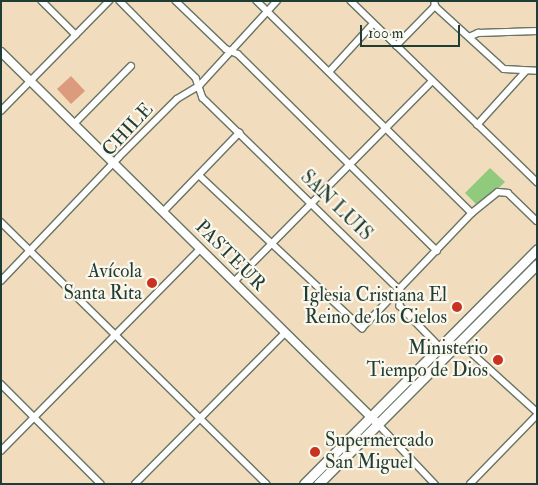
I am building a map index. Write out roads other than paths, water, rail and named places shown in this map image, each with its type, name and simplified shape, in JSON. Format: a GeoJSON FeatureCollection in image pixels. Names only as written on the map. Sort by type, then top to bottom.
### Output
{"type":"FeatureCollection","features":[{"type":"Feature","properties":{"kind":"main road"},"geometry":{"type":"LineString","coordinates":[[304,484],[537,249]]}},
{"type":"Feature","properties":{"kind":"main road"},"geometry":{"type":"LineString","coordinates":[[318,484],[461,343],[537,264]]}},
{"type":"Feature","properties":{"kind":"street"},"geometry":{"type":"LineString","coordinates":[[42,1],[76,35]]}},
{"type":"Feature","properties":{"kind":"street"},"geometry":{"type":"LineString","coordinates":[[1,111],[110,1]]}},
{"type":"Feature","properties":{"kind":"street","name":"SAN LUIS"},"geometry":{"type":"LineString","coordinates":[[120,1],[199,86],[203,98],[400,290],[400,306],[440,347]]}},
{"type":"Feature","properties":{"kind":"street"},"geometry":{"type":"LineString","coordinates":[[176,1],[437,251]]}},
{"type":"Feature","properties":{"kind":"street"},"geometry":{"type":"LineString","coordinates":[[258,1],[472,213]]}},
{"type":"Feature","properties":{"kind":"street","name":"CHILE"},"geometry":{"type":"LineString","coordinates":[[1,281],[177,99],[199,86],[278,1]]}},
{"type":"Feature","properties":{"kind":"street"},"geometry":{"type":"LineString","coordinates":[[351,1],[537,182]]}},
{"type":"Feature","properties":{"kind":"street"},"geometry":{"type":"LineString","coordinates":[[396,46],[435,4],[504,69],[525,72],[537,71]]}},
{"type":"Feature","properties":{"kind":"street"},"geometry":{"type":"LineString","coordinates":[[329,72],[374,24]]}},
{"type":"Feature","properties":{"kind":"street"},"geometry":{"type":"LineString","coordinates":[[469,37],[478,32],[537,31]]}},
{"type":"Feature","properties":{"kind":"street","name":"PASTEUR"},"geometry":{"type":"LineString","coordinates":[[1,52],[114,166],[234,282],[284,334],[370,416],[435,484]]}},
{"type":"Feature","properties":{"kind":"street"},"geometry":{"type":"LineString","coordinates":[[74,124],[131,66]]}},
{"type":"Feature","properties":{"kind":"street"},"geometry":{"type":"LineString","coordinates":[[477,125],[525,72]]}},
{"type":"Feature","properties":{"kind":"street"},"geometry":{"type":"LineString","coordinates":[[234,282],[348,164],[432,81]]}},
{"type":"Feature","properties":{"kind":"street"},"geometry":{"type":"LineString","coordinates":[[163,212],[239,133]]}},
{"type":"Feature","properties":{"kind":"street"},"geometry":{"type":"LineString","coordinates":[[199,175],[362,328],[472,213],[498,192],[508,193],[537,221]]}},
{"type":"Feature","properties":{"kind":"street"},"geometry":{"type":"LineString","coordinates":[[1,222],[267,484]]}},
{"type":"Feature","properties":{"kind":"street"},"geometry":{"type":"LineString","coordinates":[[1,451],[200,249]]}},
{"type":"Feature","properties":{"kind":"street"},"geometry":{"type":"LineString","coordinates":[[135,484],[201,420],[284,334]]}},
{"type":"Feature","properties":{"kind":"street"},"geometry":{"type":"LineString","coordinates":[[440,347],[461,343],[537,414],[470,484]]}},
{"type":"Feature","properties":{"kind":"street"},"geometry":{"type":"LineString","coordinates":[[1,384],[100,484]]}},
{"type":"Feature","properties":{"kind":"place","name":"Avícola Santa Rita"},"geometry":{"type":"Point","coordinates":[152,283]}},
{"type":"Feature","properties":{"kind":"place","name":"Iglesia Cristiana El Reino de los Cielos"},"geometry":{"type":"Point","coordinates":[457,307]}},
{"type":"Feature","properties":{"kind":"place","name":"Ministerio Tiempo de Dios"},"geometry":{"type":"Point","coordinates":[498,360]}},
{"type":"Feature","properties":{"kind":"place","name":"Supermercado San Miguel"},"geometry":{"type":"Point","coordinates":[315,452]}}]}
